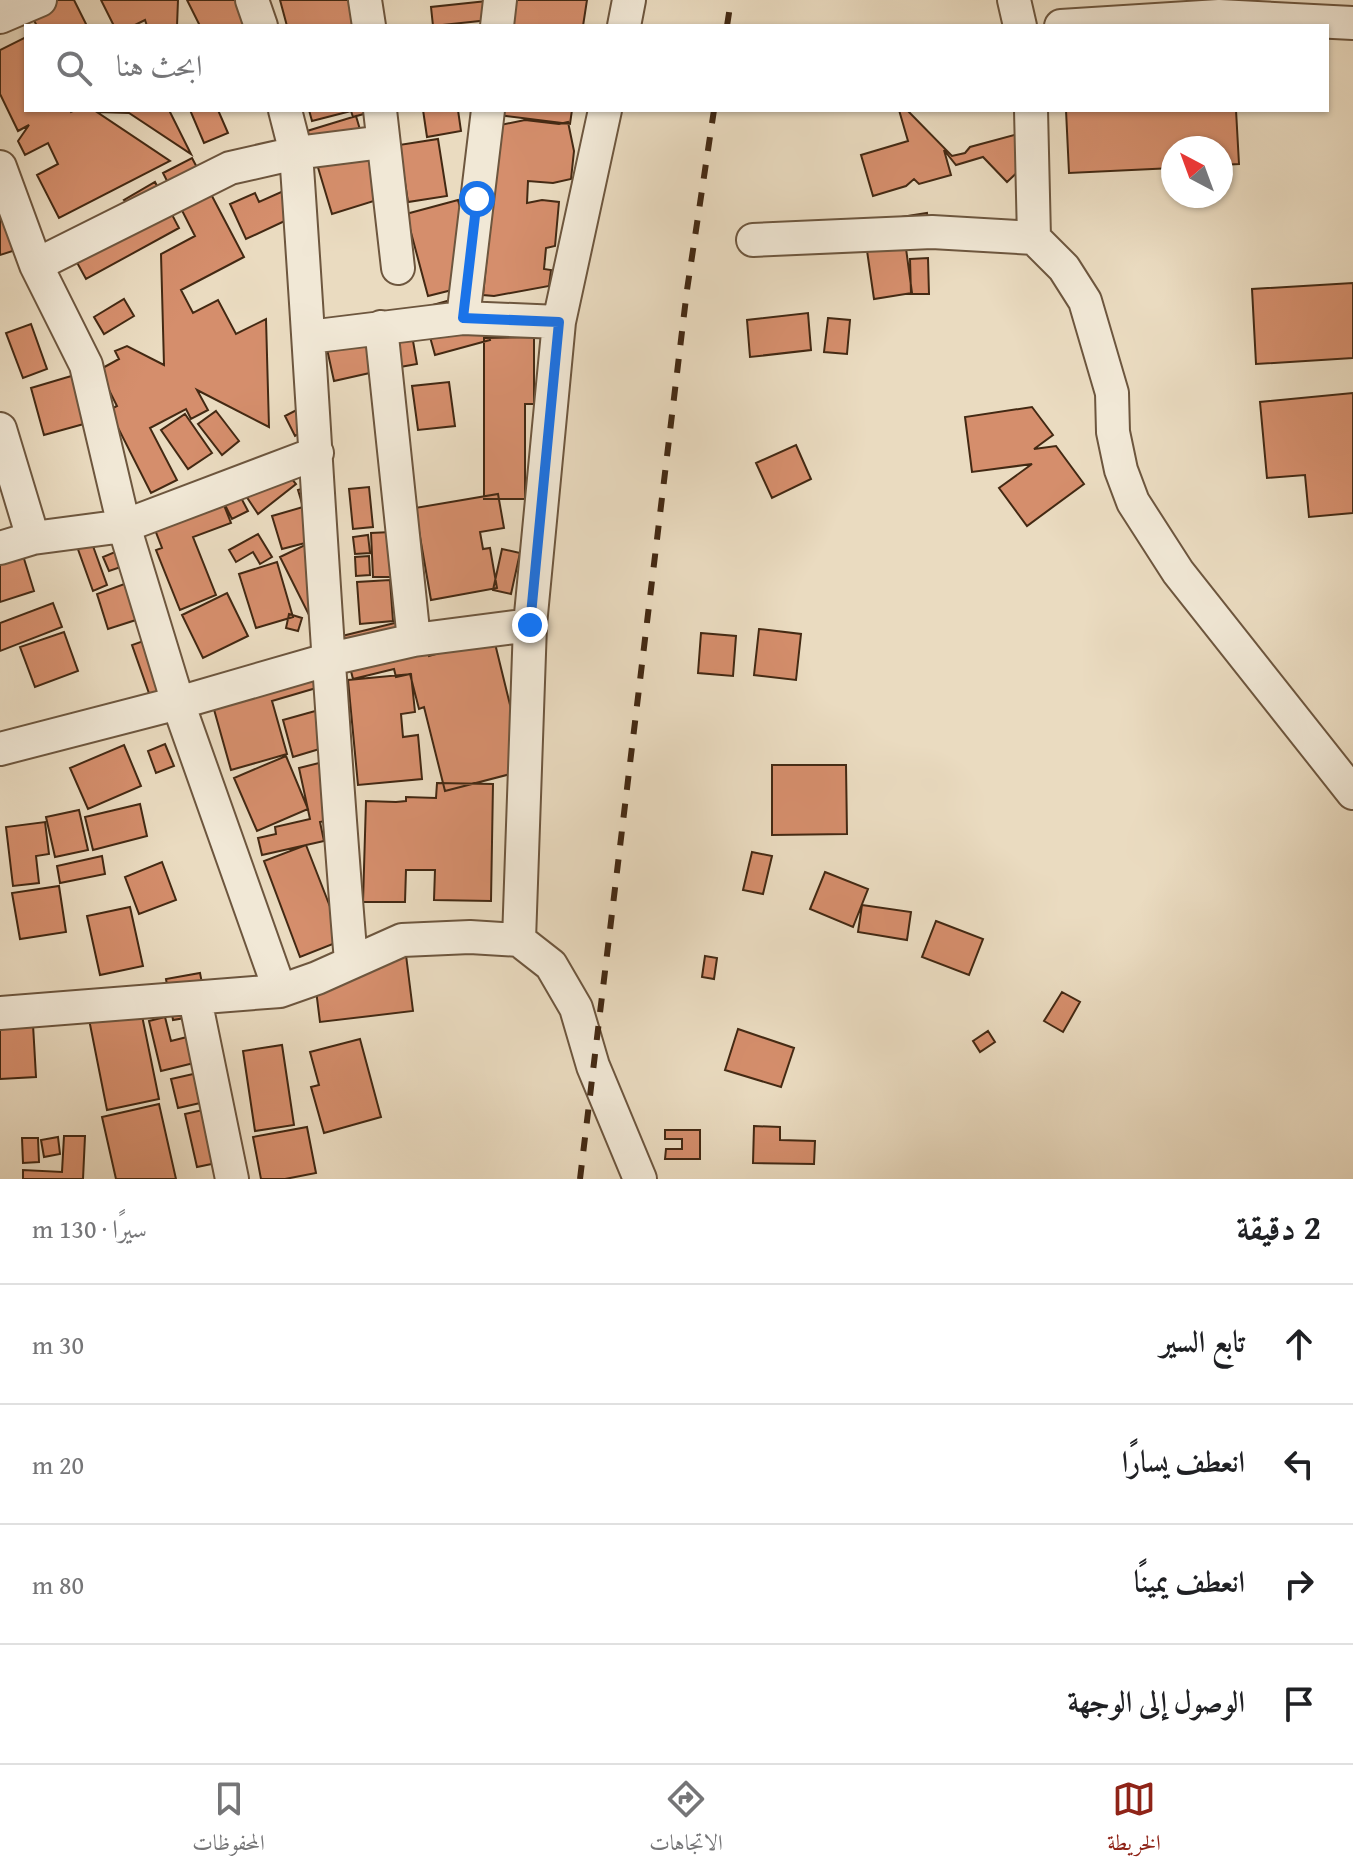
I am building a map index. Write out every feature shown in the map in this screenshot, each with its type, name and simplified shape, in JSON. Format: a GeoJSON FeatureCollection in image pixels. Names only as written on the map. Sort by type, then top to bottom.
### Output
{"type":"FeatureCollection","features":[{"type":"Feature","properties":{"kind":"street"},"geometry":{"type":"LineString","coordinates":[[0,17],[40,0]]}},
{"type":"Feature","properties":{"kind":"street"},"geometry":{"type":"LineString","coordinates":[[252,0],[260,24]]}},
{"type":"Feature","properties":{"kind":"street"},"geometry":{"type":"LineString","coordinates":[[365,0],[369,24]]}},
{"type":"Feature","properties":{"kind":"street"},"geometry":{"type":"LineString","coordinates":[[497,24],[500,0]]}},
{"type":"Feature","properties":{"kind":"street"},"geometry":{"type":"LineString","coordinates":[[624,24],[629,0]]}},
{"type":"Feature","properties":{"kind":"street"},"geometry":{"type":"LineString","coordinates":[[1014,0],[1020,24]]}},
{"type":"Feature","properties":{"kind":"street"},"geometry":{"type":"LineString","coordinates":[[1093,24],[1219,16],[1353,23]]}},
{"type":"Feature","properties":{"kind":"street"},"geometry":{"type":"LineString","coordinates":[[286,112],[296,153],[334,755],[351,961]]}},
{"type":"Feature","properties":{"kind":"street"},"geometry":{"type":"LineString","coordinates":[[380,112],[398,268]]}},
{"type":"Feature","properties":{"kind":"street"},"geometry":{"type":"LineString","coordinates":[[463,318],[488,112]]}},
{"type":"Feature","properties":{"kind":"street"},"geometry":{"type":"LineString","coordinates":[[519,940],[530,625],[559,322],[605,112]]}},
{"type":"Feature","properties":{"kind":"street"},"geometry":{"type":"LineString","coordinates":[[1031,112],[1034,238]]}},
{"type":"Feature","properties":{"kind":"street"},"geometry":{"type":"LineString","coordinates":[[36,265],[230,168],[296,153],[383,142]]}},
{"type":"Feature","properties":{"kind":"street"},"geometry":{"type":"LineString","coordinates":[[0,167],[36,265],[86,365],[124,526],[178,703],[280,991]]}},
{"type":"Feature","properties":{"kind":"street"},"geometry":{"type":"LineString","coordinates":[[753,240],[932,232],[1034,238],[1064,268],[1085,301],[1112,393],[1113,432],[1121,470],[1133,502],[1178,572],[1353,793]]}},
{"type":"Feature","properties":{"kind":"street"},"geometry":{"type":"LineString","coordinates":[[309,337],[463,318],[559,322]]}},
{"type":"Feature","properties":{"kind":"street"},"geometry":{"type":"LineString","coordinates":[[381,327],[414,640]]}},
{"type":"Feature","properties":{"kind":"street"},"geometry":{"type":"LineString","coordinates":[[0,429],[33,538]]}},
{"type":"Feature","properties":{"kind":"street"},"geometry":{"type":"LineString","coordinates":[[0,548],[33,538],[124,526],[317,453]]}},
{"type":"Feature","properties":{"kind":"street"},"geometry":{"type":"LineString","coordinates":[[0,749],[178,703],[330,659],[414,640],[530,625]]}},
{"type":"Feature","properties":{"kind":"street"},"geometry":{"type":"LineString","coordinates":[[0,1013],[280,991],[402,940],[470,937],[519,940],[551,965],[576,1008],[593,1066],[640,1179]]}},
{"type":"Feature","properties":{"kind":"street"},"geometry":{"type":"LineString","coordinates":[[195,999],[232,1179]]}},
{"type":"Feature","properties":{"kind":"building"},"geometry":{"type":"Polygon","coordinates":[[[23,0],[74,0],[86,24],[36,24],[23,0]]]}},
{"type":"Feature","properties":{"kind":"building"},"geometry":{"type":"Polygon","coordinates":[[[101,0],[178,0],[177,24],[146,24],[145,20],[137,24],[113,24],[101,0]]]}},
{"type":"Feature","properties":{"kind":"building"},"geometry":{"type":"Polygon","coordinates":[[[187,0],[239,0],[247,24],[199,24],[187,0]]]}},
{"type":"Feature","properties":{"kind":"building"},"geometry":{"type":"Polygon","coordinates":[[[280,0],[356,0],[375,24],[286,24],[280,0]]]}},
{"type":"Feature","properties":{"kind":"building"},"geometry":{"type":"Polygon","coordinates":[[[514,0],[587,0],[583,24],[511,24],[514,0]]]}},
{"type":"Feature","properties":{"kind":"building"},"geometry":{"type":"Polygon","coordinates":[[[487,1],[489,20],[433,24],[431,7],[487,1]]]}},
{"type":"Feature","properties":{"kind":"building"},"geometry":{"type":"Polygon","coordinates":[[[24,38],[24,112],[97,112],[170,161],[59,218],[37,175],[58,164],[48,143],[25,155],[18,141],[29,125],[18,131],[0,94],[0,50],[24,38]]]}},
{"type":"Feature","properties":{"kind":"building"},"geometry":{"type":"Polygon","coordinates":[[[97,112],[170,112],[191,154],[129,113],[97,112]]]}},
{"type":"Feature","properties":{"kind":"building"},"geometry":{"type":"Polygon","coordinates":[[[191,112],[219,112],[228,133],[204,143],[191,112]]]}},
{"type":"Feature","properties":{"kind":"building"},"geometry":{"type":"Polygon","coordinates":[[[310,112],[347,112],[312,121],[310,112]]]}},
{"type":"Feature","properties":{"kind":"building"},"geometry":{"type":"Polygon","coordinates":[[[351,112],[371,112],[353,117],[351,112]]]}},
{"type":"Feature","properties":{"kind":"building"},"geometry":{"type":"Polygon","coordinates":[[[423,112],[458,112],[461,131],[427,137],[423,112]]]}},
{"type":"Feature","properties":{"kind":"building"},"geometry":{"type":"Polygon","coordinates":[[[499,112],[572,112],[570,124],[499,115],[499,112]]]}},
{"type":"Feature","properties":{"kind":"building"},"geometry":{"type":"Polygon","coordinates":[[[900,112],[909,112],[952,156],[965,153],[970,147],[1018,134],[1026,164],[1007,182],[983,157],[956,165],[944,150],[951,175],[919,184],[914,179],[906,186],[873,196],[861,155],[908,141],[900,112]]]}},
{"type":"Feature","properties":{"kind":"building"},"geometry":{"type":"Polygon","coordinates":[[[1066,112],[1236,112],[1239,164],[1233,164],[1233,136],[1161,136],[1161,169],[1069,173],[1066,112]]]}},
{"type":"Feature","properties":{"kind":"building"},"geometry":{"type":"Polygon","coordinates":[[[356,116],[366,150],[390,196],[332,214],[307,131],[356,116]]]}},
{"type":"Feature","properties":{"kind":"building"},"geometry":{"type":"Polygon","coordinates":[[[525,120],[559,124],[568,122],[574,151],[571,179],[553,183],[528,181],[527,203],[542,200],[559,202],[555,246],[546,248],[544,269],[551,270],[549,286],[494,296],[483,295],[500,125],[525,120]]]}},
{"type":"Feature","properties":{"kind":"building"},"geometry":{"type":"Polygon","coordinates":[[[438,139],[447,196],[408,202],[399,145],[438,139]]]}},
{"type":"Feature","properties":{"kind":"building"},"geometry":{"type":"Polygon","coordinates":[[[192,158],[244,257],[181,290],[193,313],[218,300],[236,334],[266,319],[269,427],[197,390],[208,410],[191,419],[186,409],[150,428],[177,480],[151,493],[109,410],[117,406],[99,370],[119,359],[115,351],[127,346],[164,365],[161,254],[195,236],[163,173],[192,158]]]}},
{"type":"Feature","properties":{"kind":"building"},"geometry":{"type":"Polygon","coordinates":[[[155,182],[179,228],[86,279],[63,237],[155,182]]]}},
{"type":"Feature","properties":{"kind":"building"},"geometry":{"type":"Polygon","coordinates":[[[297,185],[289,219],[246,239],[230,204],[255,193],[259,202],[297,185]]]}},
{"type":"Feature","properties":{"kind":"building"},"geometry":{"type":"Polygon","coordinates":[[[458,200],[480,283],[428,296],[406,214],[458,200]]]}},
{"type":"Feature","properties":{"kind":"building"},"geometry":{"type":"Polygon","coordinates":[[[0,213],[22,248],[0,255],[0,213]]]}},
{"type":"Feature","properties":{"kind":"building"},"geometry":{"type":"Polygon","coordinates":[[[927,213],[930,237],[905,241],[912,293],[874,299],[863,223],[927,213]]]}},
{"type":"Feature","properties":{"kind":"building"},"geometry":{"type":"Polygon","coordinates":[[[928,258],[929,294],[911,294],[910,259],[928,258]]]}},
{"type":"Feature","properties":{"kind":"building"},"geometry":{"type":"Polygon","coordinates":[[[1353,283],[1353,358],[1256,364],[1252,289],[1353,283]]]}},
{"type":"Feature","properties":{"kind":"building"},"geometry":{"type":"Polygon","coordinates":[[[476,293],[490,340],[435,355],[422,308],[476,293]]]}},
{"type":"Feature","properties":{"kind":"building"},"geometry":{"type":"Polygon","coordinates":[[[124,299],[134,316],[104,334],[94,317],[124,299]]]}},
{"type":"Feature","properties":{"kind":"building"},"geometry":{"type":"Polygon","coordinates":[[[408,312],[417,364],[400,367],[390,315],[408,312]]]}},
{"type":"Feature","properties":{"kind":"building"},"geometry":{"type":"Polygon","coordinates":[[[808,313],[811,350],[750,357],[747,320],[808,313]]]}},
{"type":"Feature","properties":{"kind":"building"},"geometry":{"type":"Polygon","coordinates":[[[828,318],[850,320],[847,354],[824,352],[828,318]]]}},
{"type":"Feature","properties":{"kind":"building"},"geometry":{"type":"Polygon","coordinates":[[[31,324],[47,369],[23,378],[6,333],[31,324]]]}},
{"type":"Feature","properties":{"kind":"building"},"geometry":{"type":"Polygon","coordinates":[[[322,326],[378,335],[392,368],[334,381],[322,326]]]}},
{"type":"Feature","properties":{"kind":"building"},"geometry":{"type":"Polygon","coordinates":[[[534,337],[534,404],[525,404],[525,499],[484,499],[484,338],[534,337]]]}},
{"type":"Feature","properties":{"kind":"building"},"geometry":{"type":"Polygon","coordinates":[[[78,374],[91,422],[44,435],[31,388],[78,374]]]}},
{"type":"Feature","properties":{"kind":"building"},"geometry":{"type":"Polygon","coordinates":[[[449,382],[455,426],[418,430],[412,386],[449,382]]]}},
{"type":"Feature","properties":{"kind":"building"},"geometry":{"type":"Polygon","coordinates":[[[1353,393],[1353,513],[1309,517],[1305,475],[1267,478],[1260,402],[1353,393]]]}},
{"type":"Feature","properties":{"kind":"building"},"geometry":{"type":"Polygon","coordinates":[[[308,404],[318,424],[295,436],[285,416],[308,404]]]}},
{"type":"Feature","properties":{"kind":"building"},"geometry":{"type":"Polygon","coordinates":[[[1032,407],[1053,435],[1034,449],[1056,446],[1084,484],[1027,526],[999,488],[1032,464],[972,472],[965,417],[1032,407]]]}},
{"type":"Feature","properties":{"kind":"building"},"geometry":{"type":"Polygon","coordinates":[[[216,411],[239,441],[222,455],[198,424],[216,411]]]}},
{"type":"Feature","properties":{"kind":"building"},"geometry":{"type":"Polygon","coordinates":[[[185,414],[212,453],[188,469],[161,430],[185,414]]]}},
{"type":"Feature","properties":{"kind":"building"},"geometry":{"type":"Polygon","coordinates":[[[796,445],[811,479],[772,498],[756,463],[796,445]]]}},
{"type":"Feature","properties":{"kind":"building"},"geometry":{"type":"Polygon","coordinates":[[[271,453],[296,484],[258,514],[236,481],[271,453]]]}},
{"type":"Feature","properties":{"kind":"building"},"geometry":{"type":"Polygon","coordinates":[[[229,475],[248,511],[232,519],[214,483],[229,475]]]}},
{"type":"Feature","properties":{"kind":"building"},"geometry":{"type":"Polygon","coordinates":[[[321,484],[336,535],[282,549],[272,516],[303,507],[298,490],[321,484]]]}},
{"type":"Feature","properties":{"kind":"building"},"geometry":{"type":"Polygon","coordinates":[[[369,487],[373,527],[353,529],[349,489],[369,487]]]}},
{"type":"Feature","properties":{"kind":"building"},"geometry":{"type":"Polygon","coordinates":[[[498,494],[504,528],[480,532],[483,549],[490,548],[497,588],[431,600],[415,508],[498,494]]]}},
{"type":"Feature","properties":{"kind":"building"},"geometry":{"type":"Polygon","coordinates":[[[220,495],[231,523],[193,537],[216,595],[180,610],[156,550],[162,548],[145,504],[220,495]]]}},
{"type":"Feature","properties":{"kind":"building"},"geometry":{"type":"Polygon","coordinates":[[[391,532],[393,577],[373,577],[371,533],[391,532]]]}},
{"type":"Feature","properties":{"kind":"building"},"geometry":{"type":"Polygon","coordinates":[[[258,534],[272,557],[260,564],[253,552],[236,562],[229,550],[258,534]]]}},
{"type":"Feature","properties":{"kind":"building"},"geometry":{"type":"Polygon","coordinates":[[[89,535],[107,585],[93,591],[75,541],[89,535]]]}},
{"type":"Feature","properties":{"kind":"building"},"geometry":{"type":"Polygon","coordinates":[[[368,535],[370,553],[355,554],[353,537],[368,535]]]}},
{"type":"Feature","properties":{"kind":"building"},"geometry":{"type":"Polygon","coordinates":[[[305,545],[338,611],[313,623],[280,557],[305,545]]]}},
{"type":"Feature","properties":{"kind":"building"},"geometry":{"type":"Polygon","coordinates":[[[21,549],[34,591],[0,602],[0,556],[21,549]]]}},
{"type":"Feature","properties":{"kind":"building"},"geometry":{"type":"Polygon","coordinates":[[[502,549],[520,553],[511,594],[493,590],[502,549]]]}},
{"type":"Feature","properties":{"kind":"building"},"geometry":{"type":"Polygon","coordinates":[[[115,552],[121,567],[109,571],[103,557],[115,552]]]}},
{"type":"Feature","properties":{"kind":"building"},"geometry":{"type":"Polygon","coordinates":[[[369,556],[370,575],[356,576],[355,557],[369,556]]]}},
{"type":"Feature","properties":{"kind":"building"},"geometry":{"type":"Polygon","coordinates":[[[277,562],[293,617],[256,628],[239,574],[277,562]]]}},
{"type":"Feature","properties":{"kind":"building"},"geometry":{"type":"Polygon","coordinates":[[[390,580],[393,621],[360,624],[357,582],[390,580]]]}},
{"type":"Feature","properties":{"kind":"building"},"geometry":{"type":"Polygon","coordinates":[[[127,583],[139,619],[108,629],[97,594],[127,583]]]}},
{"type":"Feature","properties":{"kind":"building"},"geometry":{"type":"Polygon","coordinates":[[[227,593],[248,636],[203,658],[182,615],[227,593]]]}},
{"type":"Feature","properties":{"kind":"building"},"geometry":{"type":"Polygon","coordinates":[[[53,603],[62,627],[0,651],[0,623],[53,603]]]}},
{"type":"Feature","properties":{"kind":"building"},"geometry":{"type":"Polygon","coordinates":[[[289,614],[302,618],[298,631],[286,628],[289,614]]]}},
{"type":"Feature","properties":{"kind":"building"},"geometry":{"type":"Polygon","coordinates":[[[419,617],[429,656],[446,651],[489,619],[526,770],[445,791],[424,707],[419,709],[410,674],[396,677],[394,669],[353,679],[342,636],[419,617]]]}},
{"type":"Feature","properties":{"kind":"building"},"geometry":{"type":"Polygon","coordinates":[[[759,629],[801,634],[796,680],[754,675],[759,629]]]}},
{"type":"Feature","properties":{"kind":"building"},"geometry":{"type":"Polygon","coordinates":[[[64,632],[78,671],[35,687],[20,647],[64,632]]]}},
{"type":"Feature","properties":{"kind":"building"},"geometry":{"type":"Polygon","coordinates":[[[701,633],[736,636],[733,676],[698,673],[701,633]]]}},
{"type":"Feature","properties":{"kind":"building"},"geometry":{"type":"Polygon","coordinates":[[[152,638],[170,692],[151,699],[132,645],[152,638]]]}},
{"type":"Feature","properties":{"kind":"building"},"geometry":{"type":"Polygon","coordinates":[[[313,651],[323,686],[272,701],[287,754],[231,770],[206,681],[313,651]]]}},
{"type":"Feature","properties":{"kind":"building"},"geometry":{"type":"Polygon","coordinates":[[[411,674],[415,712],[401,714],[403,737],[418,735],[422,779],[358,785],[348,680],[411,674]]]}},
{"type":"Feature","properties":{"kind":"building"},"geometry":{"type":"Polygon","coordinates":[[[326,708],[336,744],[293,757],[283,720],[326,708]]]}},
{"type":"Feature","properties":{"kind":"building"},"geometry":{"type":"Polygon","coordinates":[[[165,744],[174,766],[156,773],[148,751],[165,744]]]}},
{"type":"Feature","properties":{"kind":"building"},"geometry":{"type":"Polygon","coordinates":[[[124,745],[141,786],[88,809],[70,768],[124,745]]]}},
{"type":"Feature","properties":{"kind":"building"},"geometry":{"type":"Polygon","coordinates":[[[286,756],[308,809],[257,831],[234,778],[286,756]]]}},
{"type":"Feature","properties":{"kind":"building"},"geometry":{"type":"Polygon","coordinates":[[[335,759],[334,819],[320,822],[324,841],[262,855],[258,838],[276,834],[275,827],[310,819],[299,768],[335,759]]]}},
{"type":"Feature","properties":{"kind":"building"},"geometry":{"type":"Polygon","coordinates":[[[772,765],[846,765],[847,834],[772,835],[772,765]]]}},
{"type":"Feature","properties":{"kind":"building"},"geometry":{"type":"Polygon","coordinates":[[[437,783],[493,784],[491,901],[434,900],[435,870],[406,870],[405,902],[363,902],[366,801],[436,798],[437,783]]]}},
{"type":"Feature","properties":{"kind":"building"},"geometry":{"type":"Polygon","coordinates":[[[140,804],[147,836],[93,850],[85,817],[140,804]]]}},
{"type":"Feature","properties":{"kind":"building"},"geometry":{"type":"Polygon","coordinates":[[[79,810],[88,850],[55,857],[46,817],[79,810]]]}},
{"type":"Feature","properties":{"kind":"building"},"geometry":{"type":"Polygon","coordinates":[[[45,822],[49,854],[36,856],[39,883],[13,886],[6,827],[45,822]]]}},
{"type":"Feature","properties":{"kind":"building"},"geometry":{"type":"Polygon","coordinates":[[[306,845],[343,940],[300,957],[264,861],[306,845]]]}},
{"type":"Feature","properties":{"kind":"building"},"geometry":{"type":"Polygon","coordinates":[[[752,852],[772,856],[763,894],[743,890],[752,852]]]}},
{"type":"Feature","properties":{"kind":"building"},"geometry":{"type":"Polygon","coordinates":[[[102,856],[105,874],[60,883],[57,866],[102,856]]]}},
{"type":"Feature","properties":{"kind":"building"},"geometry":{"type":"Polygon","coordinates":[[[162,862],[176,900],[139,914],[125,877],[162,862]]]}},
{"type":"Feature","properties":{"kind":"building"},"geometry":{"type":"Polygon","coordinates":[[[825,872],[868,889],[853,927],[810,909],[825,872]]]}},
{"type":"Feature","properties":{"kind":"building"},"geometry":{"type":"Polygon","coordinates":[[[59,886],[66,932],[20,939],[12,893],[59,886]]]}},
{"type":"Feature","properties":{"kind":"building"},"geometry":{"type":"Polygon","coordinates":[[[862,905],[911,912],[907,940],[858,932],[862,905]]]}},
{"type":"Feature","properties":{"kind":"building"},"geometry":{"type":"Polygon","coordinates":[[[130,907],[143,966],[100,975],[87,916],[130,907]]]}},
{"type":"Feature","properties":{"kind":"building"},"geometry":{"type":"Polygon","coordinates":[[[936,921],[983,939],[969,975],[922,957],[936,921]]]}},
{"type":"Feature","properties":{"kind":"building"},"geometry":{"type":"Polygon","coordinates":[[[405,947],[413,1011],[320,1022],[314,974],[405,947]]]}},
{"type":"Feature","properties":{"kind":"building"},"geometry":{"type":"Polygon","coordinates":[[[705,956],[717,958],[714,979],[702,977],[705,956]]]}},
{"type":"Feature","properties":{"kind":"building"},"geometry":{"type":"Polygon","coordinates":[[[200,973],[208,1014],[173,1020],[166,979],[200,973]]]}},
{"type":"Feature","properties":{"kind":"building"},"geometry":{"type":"Polygon","coordinates":[[[114,988],[117,1005],[139,1001],[159,1099],[107,1110],[84,994],[114,988]]]}},
{"type":"Feature","properties":{"kind":"building"},"geometry":{"type":"Polygon","coordinates":[[[1062,992],[1080,1002],[1063,1032],[1044,1021],[1062,992]]]}},
{"type":"Feature","properties":{"kind":"building"},"geometry":{"type":"Polygon","coordinates":[[[32,1007],[36,1077],[0,1079],[0,1021],[32,1007]]]}},
{"type":"Feature","properties":{"kind":"building"},"geometry":{"type":"Polygon","coordinates":[[[165,1017],[171,1041],[187,1037],[194,1063],[161,1071],[149,1021],[165,1017]]]}},
{"type":"Feature","properties":{"kind":"building"},"geometry":{"type":"Polygon","coordinates":[[[738,1029],[794,1048],[781,1087],[725,1070],[738,1029]]]}},
{"type":"Feature","properties":{"kind":"building"},"geometry":{"type":"Polygon","coordinates":[[[988,1031],[995,1042],[980,1052],[973,1041],[988,1031]]]}},
{"type":"Feature","properties":{"kind":"building"},"geometry":{"type":"Polygon","coordinates":[[[360,1039],[381,1117],[324,1133],[311,1087],[319,1085],[310,1052],[360,1039]]]}},
{"type":"Feature","properties":{"kind":"building"},"geometry":{"type":"Polygon","coordinates":[[[282,1045],[294,1125],[255,1131],[243,1051],[282,1045]]]}},
{"type":"Feature","properties":{"kind":"building"},"geometry":{"type":"Polygon","coordinates":[[[211,1070],[218,1099],[178,1108],[171,1079],[211,1070]]]}},
{"type":"Feature","properties":{"kind":"building"},"geometry":{"type":"Polygon","coordinates":[[[159,1104],[176,1179],[116,1179],[102,1117],[159,1104]]]}},
{"type":"Feature","properties":{"kind":"building"},"geometry":{"type":"Polygon","coordinates":[[[225,1105],[231,1160],[197,1167],[185,1114],[225,1105]]]}},
{"type":"Feature","properties":{"kind":"building"},"geometry":{"type":"Polygon","coordinates":[[[754,1126],[780,1127],[780,1140],[815,1141],[814,1164],[753,1163],[754,1126]]]}},
{"type":"Feature","properties":{"kind":"building"},"geometry":{"type":"Polygon","coordinates":[[[307,1127],[316,1173],[285,1179],[261,1179],[253,1137],[307,1127]]]}},
{"type":"Feature","properties":{"kind":"building"},"geometry":{"type":"Polygon","coordinates":[[[665,1130],[700,1130],[700,1159],[665,1159],[666,1149],[682,1149],[682,1139],[665,1139],[665,1130]]]}},
{"type":"Feature","properties":{"kind":"building"},"geometry":{"type":"Polygon","coordinates":[[[64,1136],[85,1136],[83,1179],[23,1179],[23,1170],[62,1172],[64,1136]]]}},
{"type":"Feature","properties":{"kind":"building"},"geometry":{"type":"Polygon","coordinates":[[[58,1137],[60,1154],[44,1157],[41,1140],[58,1137]]]}},
{"type":"Feature","properties":{"kind":"building"},"geometry":{"type":"Polygon","coordinates":[[[22,1138],[38,1138],[39,1162],[23,1163],[22,1138]]]}},
{"type":"Feature","properties":{"kind":"railway"},"geometry":{"type":"LineString","coordinates":[[727,24],[731,0]]}},
{"type":"Feature","properties":{"kind":"railway"},"geometry":{"type":"LineString","coordinates":[[580,1179],[687,290],[714,112]]}},
{"type":"Feature","properties":{"kind":"route"},"geometry":{"type":"LineString","coordinates":[[477,199],[463,318],[559,322],[530,625]]}}]}
